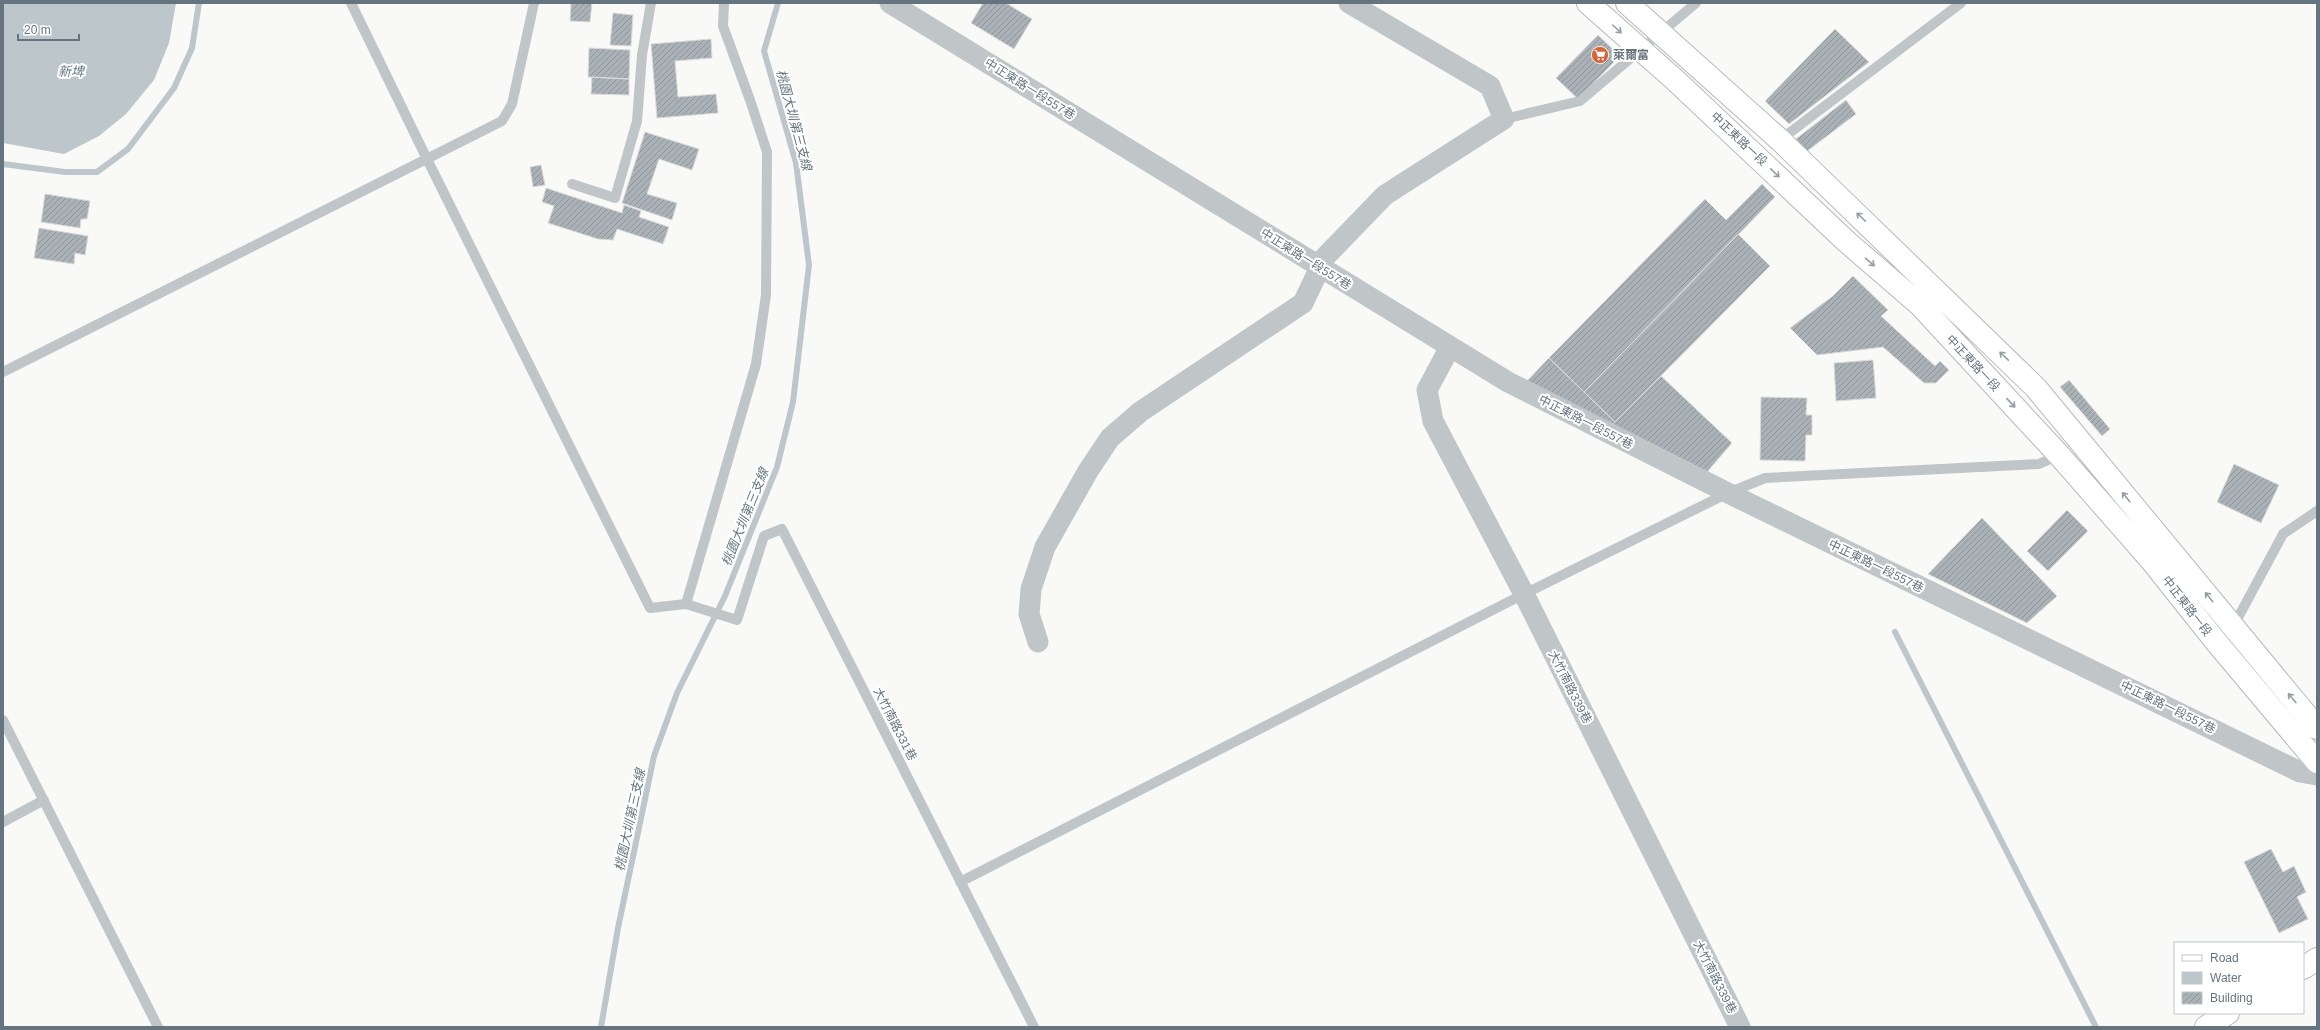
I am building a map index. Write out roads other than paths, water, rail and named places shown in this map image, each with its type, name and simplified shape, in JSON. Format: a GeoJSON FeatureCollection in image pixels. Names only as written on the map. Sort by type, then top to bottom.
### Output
{"type":"FeatureCollection","features":[{"type":"Feature","properties":{"kind":"main road","name":"中正東路一段"},"geometry":{"type":"LineString","coordinates":[[1588,3],[1674,79],[1847,242],[1920,304],[2059,455],[2151,560],[2217,643],[2317,762]]}},
{"type":"Feature","properties":{"kind":"main road","name":"中正東路一段"},"geometry":{"type":"LineString","coordinates":[[1627,3],[1780,140],[2036,388],[2317,728]]}},
{"type":"Feature","properties":{"kind":"main road"},"geometry":{"type":"LineString","coordinates":[[2304,967],[2317,959]]}},
{"type":"Feature","properties":{"kind":"main road"},"geometry":{"type":"LineString","coordinates":[[2206,1027],[2226,1014]]}},
{"type":"Feature","properties":{"kind":"street","name":"中正東路一段557巷"},"geometry":{"type":"LineString","coordinates":[[890,3],[1508,382],[1728,493],[2300,772],[2317,775]]}},
{"type":"Feature","properties":{"kind":"street"},"geometry":{"type":"LineString","coordinates":[[1038,642],[1029,614],[1031,589],[1044,547],[1088,471],[1110,438],[1140,412],[1303,303],[1325,257],[1385,195],[1504,119],[1490,86],[1349,3]]}},
{"type":"Feature","properties":{"kind":"street","name":"大竹南路339巷"},"geometry":{"type":"LineString","coordinates":[[1450,347],[1427,390],[1433,421],[1524,594],[1740,1027]]}},
{"type":"Feature","properties":{"kind":"lane"},"geometry":{"type":"LineString","coordinates":[[351,3],[650,608],[686,604],[756,364],[766,295],[766,152],[750,100],[723,26],[724,3]]}},
{"type":"Feature","properties":{"kind":"lane"},"geometry":{"type":"LineString","coordinates":[[3,372],[502,121],[512,104],[534,3]]}},
{"type":"Feature","properties":{"kind":"lane"},"geometry":{"type":"LineString","coordinates":[[572,184],[614,198],[637,121],[642,55],[651,3]]}},
{"type":"Feature","properties":{"kind":"lane"},"geometry":{"type":"LineString","coordinates":[[1504,119],[1580,101],[1696,3]]}},
{"type":"Feature","properties":{"kind":"lane"},"geometry":{"type":"LineString","coordinates":[[1780,140],[1961,3]]}},
{"type":"Feature","properties":{"kind":"lane"},"geometry":{"type":"LineString","coordinates":[[960,882],[1524,594],[1728,493],[1765,478],[2039,464],[2059,455]]}},
{"type":"Feature","properties":{"kind":"lane"},"geometry":{"type":"LineString","coordinates":[[2217,643],[2233,627],[2283,534],[2317,511]]}},
{"type":"Feature","properties":{"kind":"lane","name":"大竹南路331巷"},"geometry":{"type":"LineString","coordinates":[[686,604],[737,620],[764,536],[782,529],[1034,1027]]}},
{"type":"Feature","properties":{"kind":"lane"},"geometry":{"type":"LineString","coordinates":[[3,720],[158,1027]]}},
{"type":"Feature","properties":{"kind":"lane"},"geometry":{"type":"LineString","coordinates":[[3,822],[44,800]]}},
{"type":"Feature","properties":{"kind":"water","name":"新埤"},"geometry":{"type":"Polygon","coordinates":[[[3,3],[176,3],[169,43],[154,80],[126,114],[99,136],[64,154],[3,143],[3,3]]]}},
{"type":"Feature","properties":{"kind":"waterway"},"geometry":{"type":"LineString","coordinates":[[3,164],[65,172],[97,172],[128,149],[174,88],[192,48],[199,3]]}},
{"type":"Feature","properties":{"kind":"waterway","name":"桃園大圳第三支線"},"geometry":{"type":"LineString","coordinates":[[601,1027],[618,928],[654,756],[677,693],[725,596],[777,467],[793,402],[809,265],[796,163],[764,51],[778,3]]}},
{"type":"Feature","properties":{"kind":"waterway"},"geometry":{"type":"LineString","coordinates":[[1895,632],[2096,1027]]}},
{"type":"Feature","properties":{"kind":"place","name":"萊爾富"},"geometry":{"type":"Point","coordinates":[1600,55]}}]}
